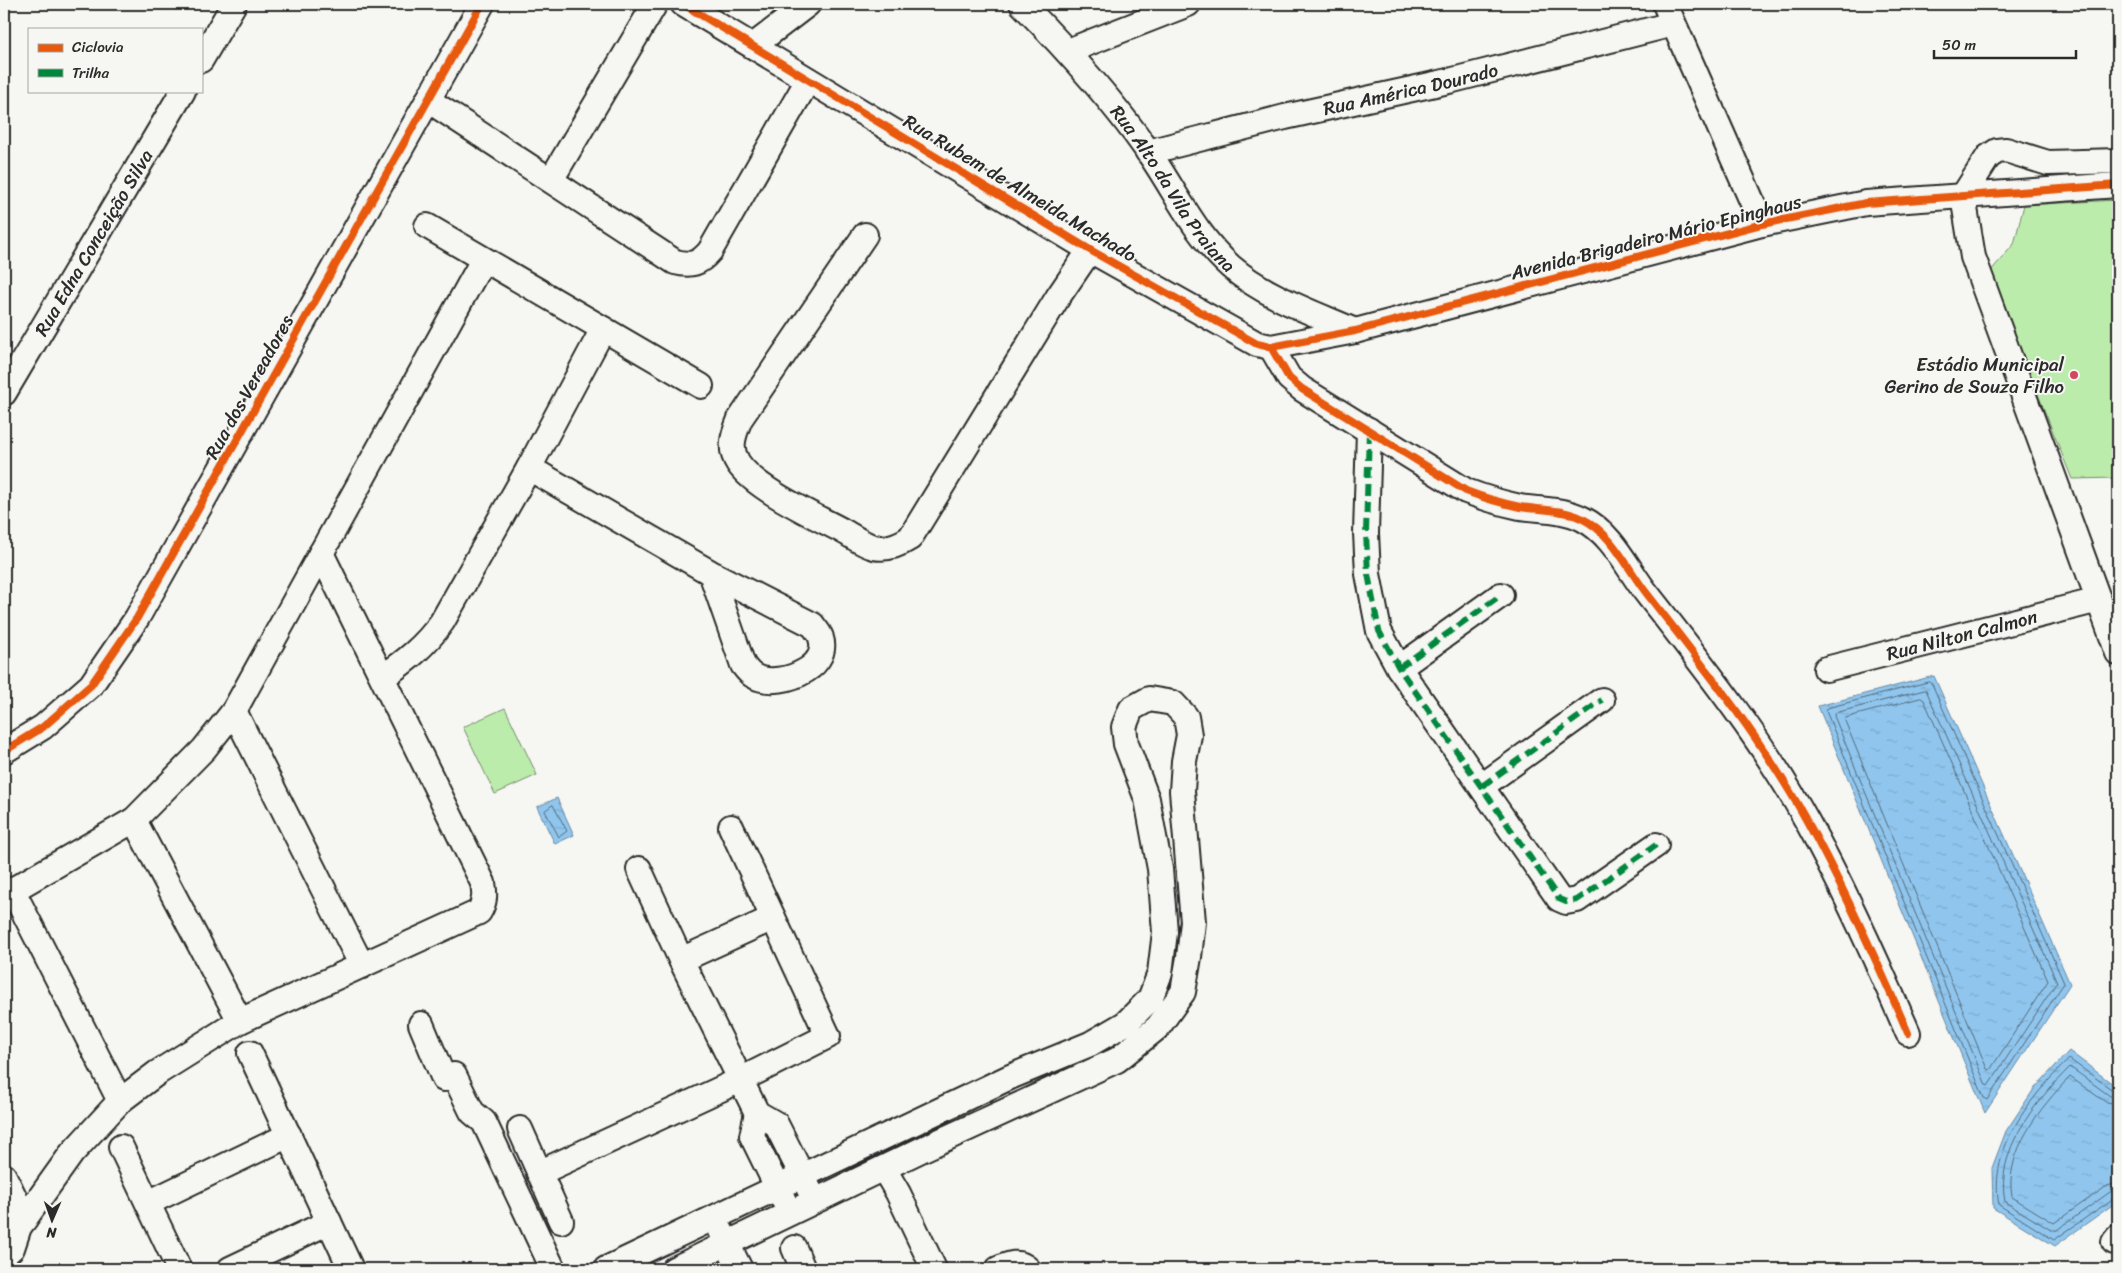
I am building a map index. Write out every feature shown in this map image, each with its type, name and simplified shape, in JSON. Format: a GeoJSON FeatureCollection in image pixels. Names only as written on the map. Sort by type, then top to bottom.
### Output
{"type":"FeatureCollection","features":[{"type":"Feature","properties":{"kind":"street"},"geometry":{"type":"LineString","coordinates":[[202,58],[234,4]]}},
{"type":"Feature","properties":{"kind":"street","name":"Rua dos Vereadores"},"geometry":{"type":"LineString","coordinates":[[4,751],[43,727],[91,685],[138,618],[482,4]]}},
{"type":"Feature","properties":{"kind":"street"},"geometry":{"type":"LineString","coordinates":[[552,180],[654,4]]}},
{"type":"Feature","properties":{"kind":"street","name":"Rua Rubem de Almeida Machado"},"geometry":{"type":"LineString","coordinates":[[683,4],[1090,250],[1257,344],[1271,347]]}},
{"type":"Feature","properties":{"kind":"street"},"geometry":{"type":"LineString","coordinates":[[753,46],[808,4]]}},
{"type":"Feature","properties":{"kind":"street","name":"Rua Alto da Vila Praiana"},"geometry":{"type":"LineString","coordinates":[[1022,4],[1068,50],[1111,100],[1148,152],[1186,214],[1217,254],[1256,284],[1355,331]]}},
{"type":"Feature","properties":{"kind":"street"},"geometry":{"type":"LineString","coordinates":[[1068,50],[1188,4]]}},
{"type":"Feature","properties":{"kind":"street"},"geometry":{"type":"LineString","coordinates":[[1669,14],[1762,224]]}},
{"type":"Feature","properties":{"kind":"street","name":"Rua América Dourado"},"geometry":{"type":"LineString","coordinates":[[1148,152],[1285,117],[1453,80],[1669,14]]}},
{"type":"Feature","properties":{"kind":"street"},"geometry":{"type":"LineString","coordinates":[[428,100],[675,262],[690,265],[702,261],[710,252],[808,80]]}},
{"type":"Feature","properties":{"kind":"street","name":"Rua Edna Conceição Silva"},"geometry":{"type":"LineString","coordinates":[[4,392],[181,92]]}},
{"type":"Feature","properties":{"kind":"street"},"geometry":{"type":"LineString","coordinates":[[2118,161],[2048,163],[2006,150],[1998,151],[1988,157],[1963,196],[1973,257],[2118,653]]}},
{"type":"Feature","properties":{"kind":"street","name":"Avenida Brigadeiro Mário Epinghaus"},"geometry":{"type":"LineString","coordinates":[[1355,331],[1762,224],[1866,203],[2118,185]]}},
{"type":"Feature","properties":{"kind":"street"},"geometry":{"type":"LineString","coordinates":[[427,226],[701,386]]}},
{"type":"Feature","properties":{"kind":"street"},"geometry":{"type":"LineString","coordinates":[[865,236],[740,419],[733,435],[732,445],[738,463],[752,478],[793,505],[873,547],[898,546],[910,538],[1058,297],[1090,250]]}},
{"type":"Feature","properties":{"kind":"street"},"geometry":{"type":"LineString","coordinates":[[120,1101],[8,893],[134,820],[178,778],[234,712],[483,260]]}},
{"type":"Feature","properties":{"kind":"street"},"geometry":{"type":"LineString","coordinates":[[383,677],[415,654],[430,639],[529,468],[603,329]]}},
{"type":"Feature","properties":{"kind":"street"},"geometry":{"type":"LineString","coordinates":[[1355,331],[1271,347],[1289,378],[1302,389],[1466,491],[1490,501],[1567,513],[1582,518],[1603,532],[1705,668],[1756,740],[1806,820],[1854,909],[1908,1033]]}},
{"type":"Feature","properties":{"kind":"street"},"geometry":{"type":"LineString","coordinates":[[1369,430],[1366,532],[1368,574],[1378,630],[1399,668],[1559,899],[1566,902],[1577,900],[1656,844]]}},
{"type":"Feature","properties":{"kind":"street"},"geometry":{"type":"LineString","coordinates":[[529,468],[711,573],[813,625],[821,638],[822,649],[818,661],[806,671],[790,677],[773,680],[753,676],[743,665],[711,573]]}},
{"type":"Feature","properties":{"kind":"street"},"geometry":{"type":"LineString","coordinates":[[16,1223],[72,1153],[120,1101],[157,1073],[240,1021],[479,912],[485,895],[483,883],[321,553]]}},
{"type":"Feature","properties":{"kind":"street"},"geometry":{"type":"LineString","coordinates":[[1399,668],[1501,595]]}},
{"type":"Feature","properties":{"kind":"street","name":"Rua Nilton Calmon"},"geometry":{"type":"LineString","coordinates":[[1826,669],[2098,600]]}},
{"type":"Feature","properties":{"kind":"street"},"geometry":{"type":"LineString","coordinates":[[606,1269],[1010,1077],[1090,1044],[1126,1023],[1150,999],[1160,973],[1165,932],[1160,869],[1148,799],[1126,744],[1124,727],[1131,709],[1149,699],[1173,703],[1186,717],[1189,735],[1184,761],[1182,791],[1193,922],[1183,992],[1158,1027],[1117,1060],[674,1269]]}},
{"type":"Feature","properties":{"kind":"street"},"geometry":{"type":"LineString","coordinates":[[1482,786],[1602,700]]}},
{"type":"Feature","properties":{"kind":"street"},"geometry":{"type":"LineString","coordinates":[[234,712],[362,966]]}},
{"type":"Feature","properties":{"kind":"street"},"geometry":{"type":"LineString","coordinates":[[134,820],[240,1021]]}},
{"type":"Feature","properties":{"kind":"street"},"geometry":{"type":"LineString","coordinates":[[539,1173],[740,1080],[828,1036],[731,827]]}},
{"type":"Feature","properties":{"kind":"street"},"geometry":{"type":"LineString","coordinates":[[640,869],[681,960],[757,1114],[776,1124],[815,1201]]}},
{"type":"Feature","properties":{"kind":"street"},"geometry":{"type":"LineString","coordinates":[[681,960],[773,918]]}},
{"type":"Feature","properties":{"kind":"street"},"geometry":{"type":"LineString","coordinates":[[421,1024],[444,1079],[454,1075],[472,1112],[484,1122],[553,1269]]}},
{"type":"Feature","properties":{"kind":"street"},"geometry":{"type":"LineString","coordinates":[[250,1053],[351,1269]]}},
{"type":"Feature","properties":{"kind":"street"},"geometry":{"type":"LineString","coordinates":[[757,1114],[752,1136],[790,1214]]}},
{"type":"Feature","properties":{"kind":"street"},"geometry":{"type":"LineString","coordinates":[[520,1129],[561,1221]]}},
{"type":"Feature","properties":{"kind":"street"},"geometry":{"type":"LineString","coordinates":[[148,1203],[289,1135]]}},
{"type":"Feature","properties":{"kind":"street"},"geometry":{"type":"LineString","coordinates":[[121,1147],[179,1269]]}},
{"type":"Feature","properties":{"kind":"street"},"geometry":{"type":"LineString","coordinates":[[884,1169],[898,1193],[934,1269]]}},
{"type":"Feature","properties":{"kind":"street"},"geometry":{"type":"LineString","coordinates":[[4,1176],[16,1223],[12,1248],[4,1255]]}},
{"type":"Feature","properties":{"kind":"street"},"geometry":{"type":"LineString","coordinates":[[715,1218],[740,1269]]}},
{"type":"Feature","properties":{"kind":"street"},"geometry":{"type":"LineString","coordinates":[[230,1269],[329,1222]]}},
{"type":"Feature","properties":{"kind":"street"},"geometry":{"type":"LineString","coordinates":[[998,1269],[1015,1263],[1022,1264],[1028,1269]]}},
{"type":"Feature","properties":{"kind":"green space","name":"Estádio Municipal Gerino de Souza Filho"},"geometry":{"type":"Polygon","coordinates":[[[2118,200],[2118,478],[2072,479],[1989,273],[2014,244],[2024,205],[2118,200]]]}},
{"type":"Feature","properties":{"kind":"green space"},"geometry":{"type":"Polygon","coordinates":[[[505,708],[537,775],[495,794],[463,727],[505,708]]]}},
{"type":"Feature","properties":{"kind":"water"},"geometry":{"type":"Polygon","coordinates":[[[1934,676],[2070,984],[1985,1113],[1818,706],[1934,676]]]}},
{"type":"Feature","properties":{"kind":"water"},"geometry":{"type":"Polygon","coordinates":[[[557,798],[574,835],[555,844],[537,807],[557,798]]]}},
{"type":"Feature","properties":{"kind":"water"},"geometry":{"type":"Polygon","coordinates":[[[2069,1051],[2118,1088],[2118,1196],[2115,1203],[2055,1246],[1993,1208],[1992,1168],[2006,1131],[2034,1089],[2069,1051]]]}},
{"type":"Feature","properties":{"kind":"marked path"},"geometry":{"type":"LineString","coordinates":[[1369,430],[1366,533],[1368,574],[1379,631],[1399,668],[1559,899],[1566,902],[1577,900],[1656,845]]}},
{"type":"Feature","properties":{"kind":"marked path"},"geometry":{"type":"LineString","coordinates":[[1399,668],[1501,595]]}},
{"type":"Feature","properties":{"kind":"marked path"},"geometry":{"type":"LineString","coordinates":[[1482,786],[1602,700]]}},
{"type":"Feature","properties":{"kind":"cycle path"},"geometry":{"type":"LineString","coordinates":[[4,751],[43,727],[91,685],[137,618],[482,4]]}},
{"type":"Feature","properties":{"kind":"cycle path"},"geometry":{"type":"LineString","coordinates":[[683,4],[1090,250],[1257,344],[1271,347],[1355,331],[1762,224],[1866,203],[2118,185]]}},
{"type":"Feature","properties":{"kind":"cycle path"},"geometry":{"type":"LineString","coordinates":[[1271,347],[1289,378],[1302,389],[1466,491],[1520,507],[1568,513],[1583,519],[1603,534],[1732,705],[1790,791],[1847,899],[1908,1033]]}},
{"type":"Feature","properties":{"kind":"place","name":"Estádio Municipal Gerino de Souza Filho"},"geometry":{"type":"Point","coordinates":[2074,375]}}]}
